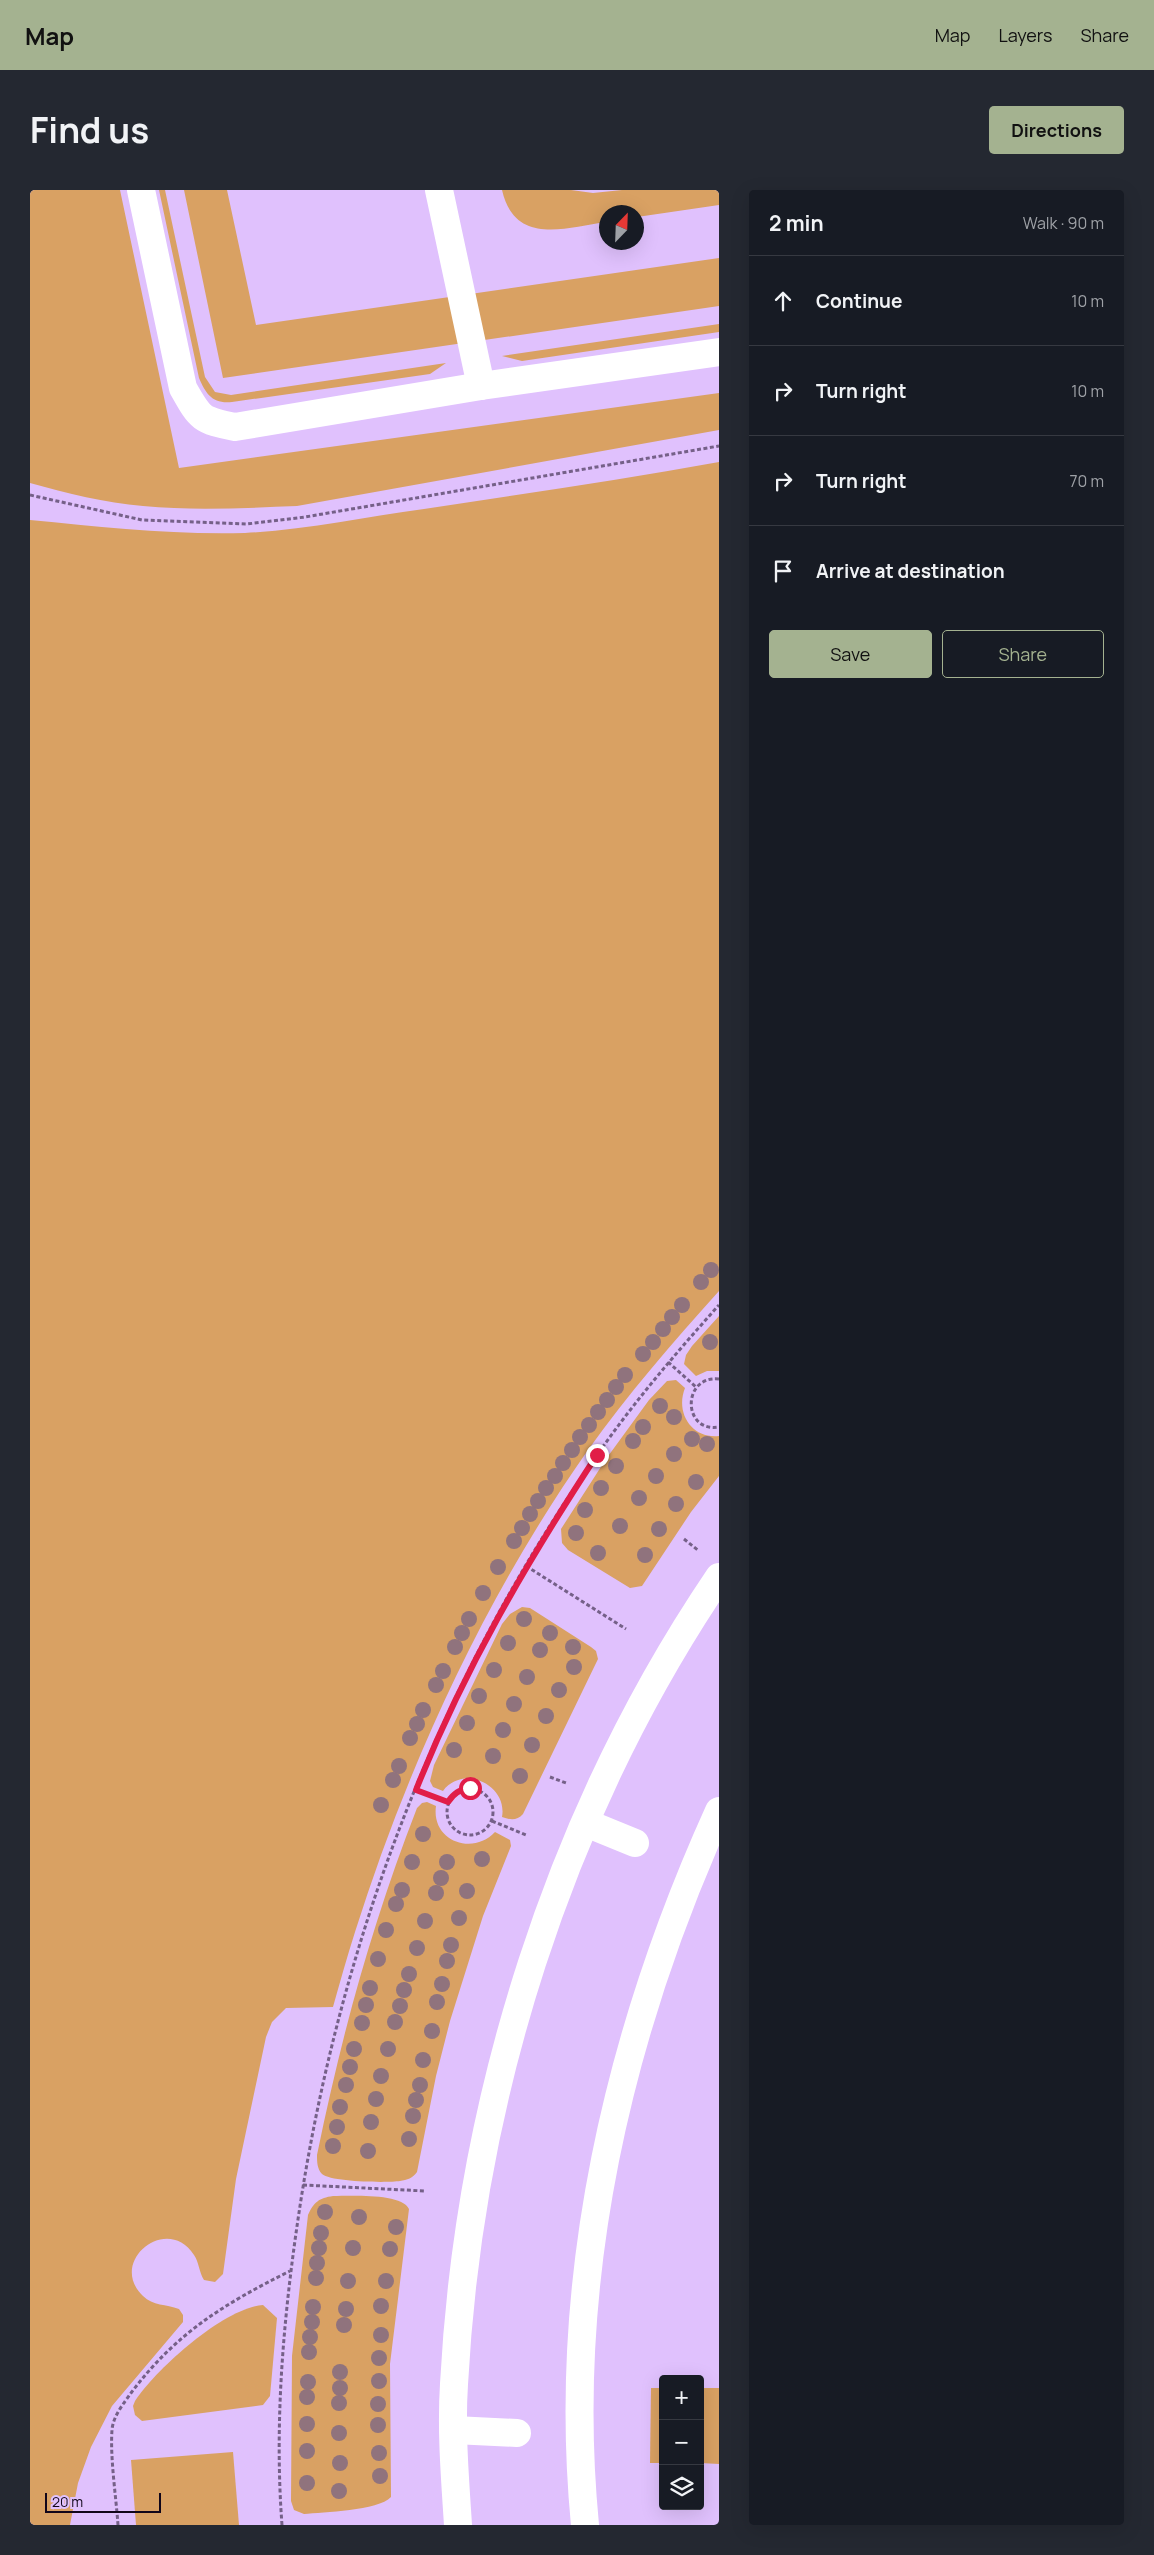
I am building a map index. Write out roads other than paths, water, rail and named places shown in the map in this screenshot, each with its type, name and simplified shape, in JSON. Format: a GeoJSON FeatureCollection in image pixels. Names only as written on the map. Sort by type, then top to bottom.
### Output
{"type":"FeatureCollection","features":[{"type":"Feature","properties":{"kind":"lane"},"geometry":{"type":"LineString","coordinates":[[141,190],[183,388],[199,415],[213,423],[235,427],[481,386],[719,352]]}},
{"type":"Feature","properties":{"kind":"lane"},"geometry":{"type":"LineString","coordinates":[[439,190],[481,386]]}},
{"type":"Feature","properties":{"kind":"lane"},"geometry":{"type":"LineString","coordinates":[[458,2525],[454,2386],[461,2299],[472,2213],[483,2154],[513,2025],[541,1938],[586,1823],[615,1756],[658,1675],[719,1577]]}},
{"type":"Feature","properties":{"kind":"lane"},"geometry":{"type":"LineString","coordinates":[[585,2525],[579,2414],[591,2242],[604,2164],[635,2031],[661,1951],[691,1873],[719,1811]]}},
{"type":"Feature","properties":{"kind":"lane"},"geometry":{"type":"LineString","coordinates":[[586,1823],[635,1843]]}},
{"type":"Feature","properties":{"kind":"lane"},"geometry":{"type":"LineString","coordinates":[[454,2430],[517,2433]]}}]}
